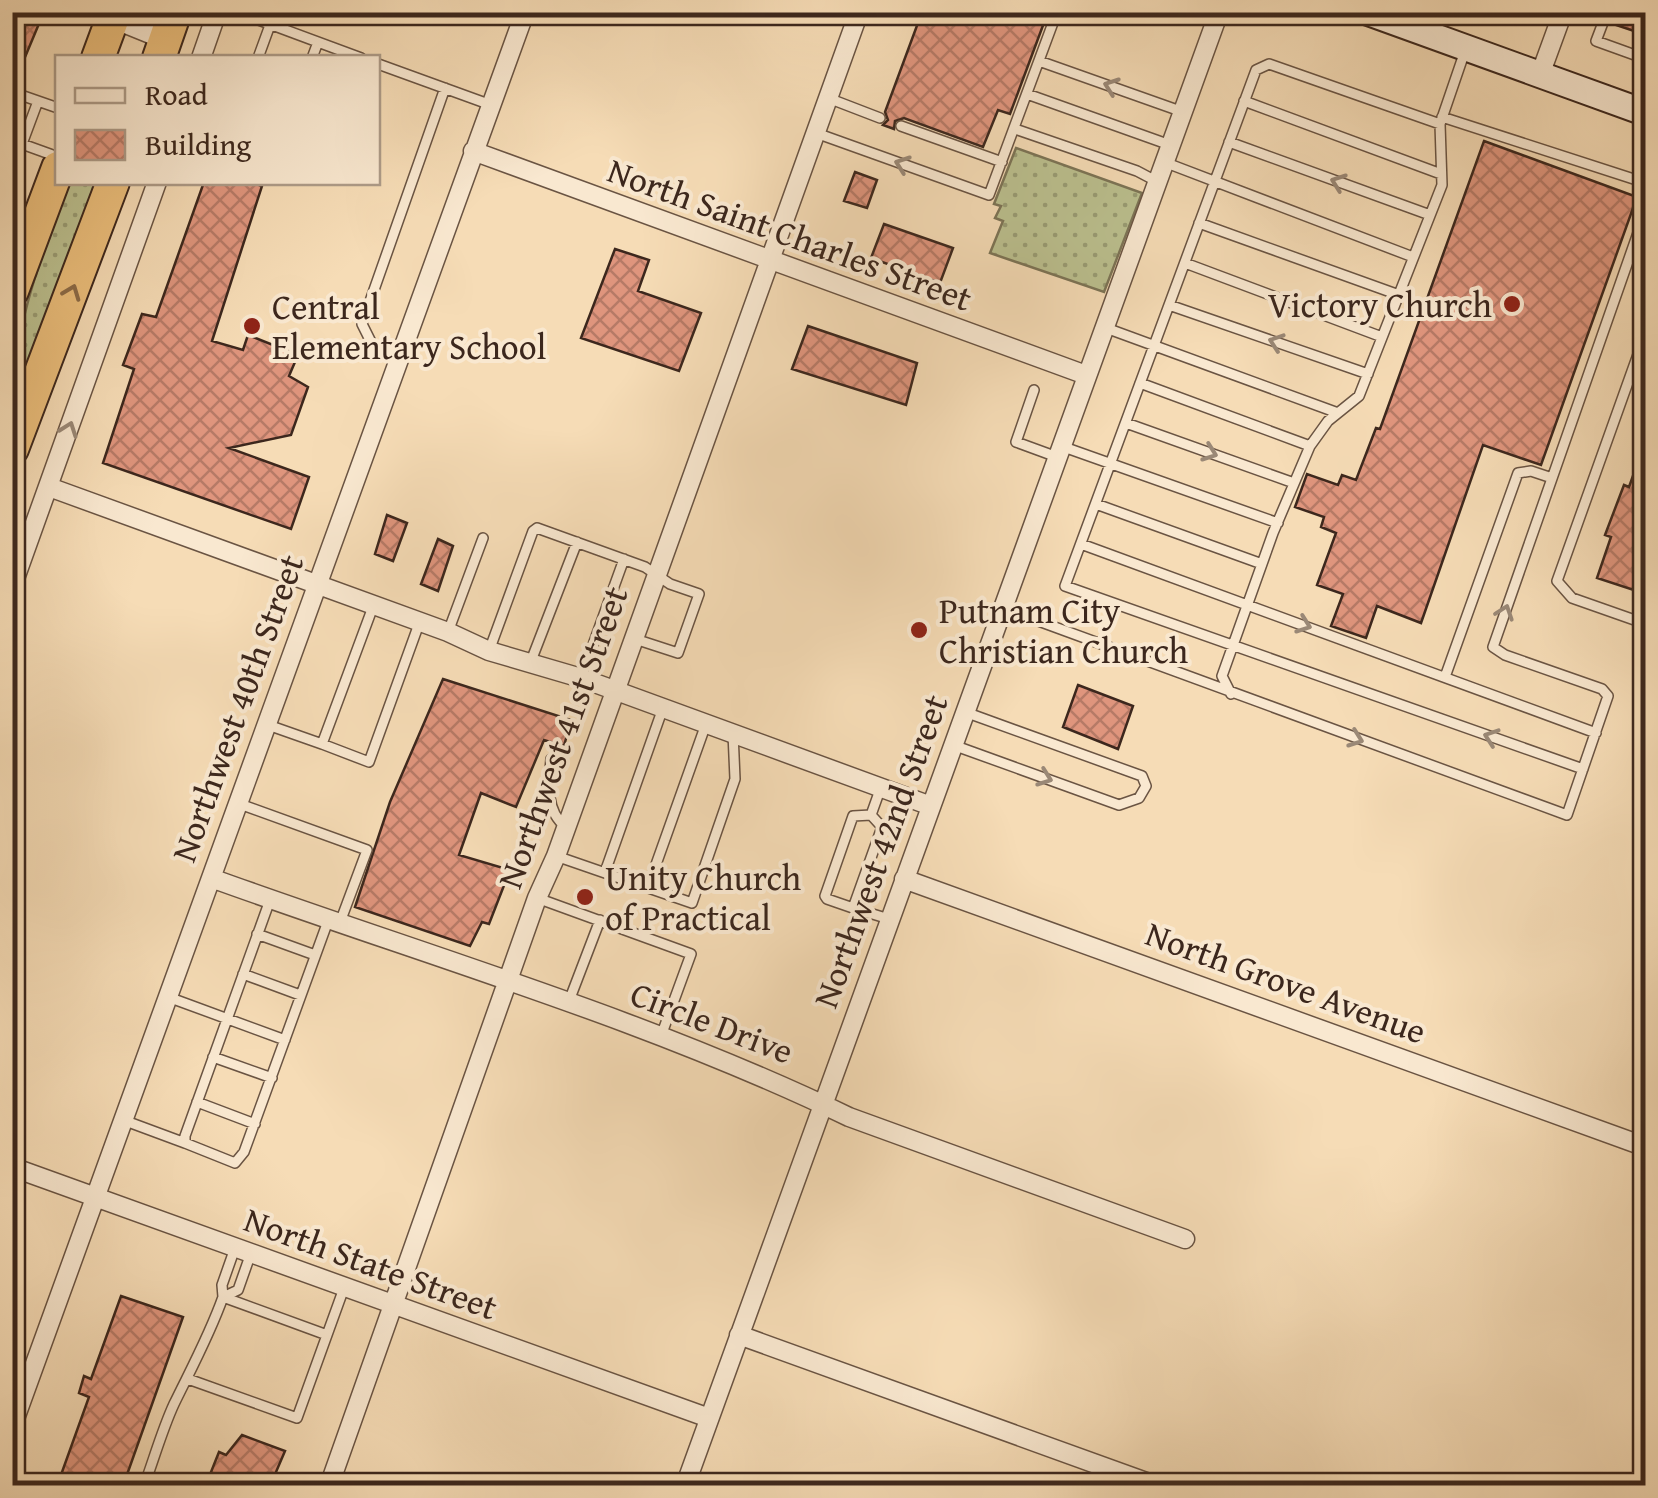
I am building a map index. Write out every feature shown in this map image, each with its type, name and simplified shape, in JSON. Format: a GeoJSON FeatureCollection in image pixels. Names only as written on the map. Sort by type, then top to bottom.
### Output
{"type":"FeatureCollection","features":[{"type":"Feature","properties":{"kind":"highway"},"geometry":{"type":"LineString","coordinates":[[99,55],[108,14]]}},
{"type":"Feature","properties":{"kind":"highway"},"geometry":{"type":"LineString","coordinates":[[12,292],[27,237],[55,175]]}},
{"type":"Feature","properties":{"kind":"highway"},"geometry":{"type":"LineString","coordinates":[[12,449],[112,185]]}},
{"type":"Feature","properties":{"kind":"main road"},"geometry":{"type":"LineString","coordinates":[[1366,12],[1423,28],[1466,48],[1646,113]]}},
{"type":"Feature","properties":{"kind":"street"},"geometry":{"type":"LineString","coordinates":[[202,55],[217,12]]}},
{"type":"Feature","properties":{"kind":"street","name":"Northwest 40th Street"},"geometry":{"type":"LineString","coordinates":[[12,1427],[525,12]]}},
{"type":"Feature","properties":{"kind":"street","name":"Northwest 42nd Street"},"geometry":{"type":"LineString","coordinates":[[685,1486],[1218,12]]}},
{"type":"Feature","properties":{"kind":"street"},"geometry":{"type":"LineString","coordinates":[[1540,76],[1563,12]]}},
{"type":"Feature","properties":{"kind":"street"},"geometry":{"type":"LineString","coordinates":[[108,14],[166,37]]}},
{"type":"Feature","properties":{"kind":"street","name":"Northwest 41st Street"},"geometry":{"type":"LineString","coordinates":[[329,1486],[816,133],[852,14]]}},
{"type":"Feature","properties":{"kind":"street","name":"North Saint Charles Street"},"geometry":{"type":"LineString","coordinates":[[472,152],[1086,375]]}},
{"type":"Feature","properties":{"kind":"street"},"geometry":{"type":"LineString","coordinates":[[12,586],[156,185]]}},
{"type":"Feature","properties":{"kind":"street"},"geometry":{"type":"LineString","coordinates":[[49,486],[374,604],[489,651],[581,678],[931,806]]}},
{"type":"Feature","properties":{"kind":"street","name":"Circle Drive"},"geometry":{"type":"LineString","coordinates":[[210,878],[510,980],[660,1036],[868,1124],[1185,1238]]}},
{"type":"Feature","properties":{"kind":"street","name":"North Grove Avenue"},"geometry":{"type":"LineString","coordinates":[[904,879],[1646,1148]]}},
{"type":"Feature","properties":{"kind":"street","name":"North State Street"},"geometry":{"type":"LineString","coordinates":[[12,1166],[709,1418]]}},
{"type":"Feature","properties":{"kind":"street"},"geometry":{"type":"LineString","coordinates":[[739,1334],[1156,1486]]}},
{"type":"Feature","properties":{"kind":"lane"},"geometry":{"type":"LineString","coordinates":[[236,12],[353,55]]}},
{"type":"Feature","properties":{"kind":"lane"},"geometry":{"type":"LineString","coordinates":[[802,12],[810,12]]}},
{"type":"Feature","properties":{"kind":"lane"},"geometry":{"type":"LineString","coordinates":[[816,133],[988,195],[1057,12]]}},
{"type":"Feature","properties":{"kind":"lane"},"geometry":{"type":"LineString","coordinates":[[1607,12],[1596,41],[1646,59]]}},
{"type":"Feature","properties":{"kind":"lane"},"geometry":{"type":"LineString","coordinates":[[259,55],[270,25]]}},
{"type":"Feature","properties":{"kind":"lane"},"geometry":{"type":"LineString","coordinates":[[313,55],[318,42]]}},
{"type":"Feature","properties":{"kind":"lane"},"geometry":{"type":"LineString","coordinates":[[1231,694],[1222,676],[1294,483],[1310,446],[1338,412],[1359,396],[1442,185],[1441,121],[1466,48]]}},
{"type":"Feature","properties":{"kind":"lane"},"geometry":{"type":"LineString","coordinates":[[1039,61],[1183,112]]}},
{"type":"Feature","properties":{"kind":"lane"},"geometry":{"type":"LineString","coordinates":[[1583,769],[1065,586],[1256,70],[1269,64],[1646,184]]}},
{"type":"Feature","properties":{"kind":"lane"},"geometry":{"type":"LineString","coordinates":[[380,65],[492,105]]}},
{"type":"Feature","properties":{"kind":"lane"},"geometry":{"type":"LineString","coordinates":[[398,356],[373,346],[362,324],[445,88]]}},
{"type":"Feature","properties":{"kind":"lane"},"geometry":{"type":"LineString","coordinates":[[12,92],[55,107]]}},
{"type":"Feature","properties":{"kind":"lane"},"geometry":{"type":"LineString","coordinates":[[1027,94],[1166,154],[1215,180],[1414,257]]}},
{"type":"Feature","properties":{"kind":"lane"},"geometry":{"type":"LineString","coordinates":[[828,98],[880,118]]}},
{"type":"Feature","properties":{"kind":"lane"},"geometry":{"type":"LineString","coordinates":[[1244,101],[1442,174]]}},
{"type":"Feature","properties":{"kind":"lane"},"geometry":{"type":"LineString","coordinates":[[12,168],[38,102]]}},
{"type":"Feature","properties":{"kind":"lane"},"geometry":{"type":"LineString","coordinates":[[12,126],[26,132]]}},
{"type":"Feature","properties":{"kind":"lane"},"geometry":{"type":"LineString","coordinates":[[901,126],[1002,162]]}},
{"type":"Feature","properties":{"kind":"lane"},"geometry":{"type":"LineString","coordinates":[[1015,129],[1156,181]]}},
{"type":"Feature","properties":{"kind":"lane"},"geometry":{"type":"LineString","coordinates":[[1229,142],[1430,215]]}},
{"type":"Feature","properties":{"kind":"lane"},"geometry":{"type":"LineString","coordinates":[[22,144],[55,155]]}},
{"type":"Feature","properties":{"kind":"lane"},"geometry":{"type":"LineString","coordinates":[[1002,608],[1567,815],[1608,696],[1602,689],[1506,655],[1493,646],[1646,210]]}},
{"type":"Feature","properties":{"kind":"lane"},"geometry":{"type":"LineString","coordinates":[[1199,224],[1399,295]]}},
{"type":"Feature","properties":{"kind":"lane"},"geometry":{"type":"LineString","coordinates":[[1185,263],[1382,337]]}},
{"type":"Feature","properties":{"kind":"lane"},"geometry":{"type":"LineString","coordinates":[[1169,305],[1368,374]]}},
{"type":"Feature","properties":{"kind":"lane"},"geometry":{"type":"LineString","coordinates":[[1103,327],[1338,412]]}},
{"type":"Feature","properties":{"kind":"lane"},"geometry":{"type":"LineString","coordinates":[[1646,332],[1557,581],[1572,598],[1646,624]]}},
{"type":"Feature","properties":{"kind":"lane"},"geometry":{"type":"LineString","coordinates":[[1140,383],[1310,446]]}},
{"type":"Feature","properties":{"kind":"lane"},"geometry":{"type":"LineString","coordinates":[[1034,390],[1016,442],[1110,465],[1278,523]]}},
{"type":"Feature","properties":{"kind":"lane"},"geometry":{"type":"LineString","coordinates":[[1126,423],[1294,483]]}},
{"type":"Feature","properties":{"kind":"lane"},"geometry":{"type":"LineString","coordinates":[[1445,677],[1518,473],[1531,471],[1552,478]]}},
{"type":"Feature","properties":{"kind":"lane"},"geometry":{"type":"LineString","coordinates":[[1096,504],[1262,564]]}},
{"type":"Feature","properties":{"kind":"lane"},"geometry":{"type":"LineString","coordinates":[[489,651],[532,531],[537,528],[624,560],[700,597],[678,653],[634,638]]}},
{"type":"Feature","properties":{"kind":"lane"},"geometry":{"type":"LineString","coordinates":[[448,632],[483,538]]}},
{"type":"Feature","properties":{"kind":"lane"},"geometry":{"type":"LineString","coordinates":[[531,661],[577,542]]}},
{"type":"Feature","properties":{"kind":"lane"},"geometry":{"type":"LineString","coordinates":[[1081,544],[1596,734]]}},
{"type":"Feature","properties":{"kind":"lane"},"geometry":{"type":"LineString","coordinates":[[581,678],[624,560]]}},
{"type":"Feature","properties":{"kind":"lane"},"geometry":{"type":"LineString","coordinates":[[322,744],[374,604]]}},
{"type":"Feature","properties":{"kind":"lane"},"geometry":{"type":"LineString","coordinates":[[266,724],[369,762],[420,622]]}},
{"type":"Feature","properties":{"kind":"lane"},"geometry":{"type":"LineString","coordinates":[[604,872],[663,708]]}},
{"type":"Feature","properties":{"kind":"lane"},"geometry":{"type":"LineString","coordinates":[[953,745],[1119,805],[1139,798],[1146,786],[1142,776],[965,712]]}},
{"type":"Feature","properties":{"kind":"lane"},"geometry":{"type":"LineString","coordinates":[[648,887],[706,724]]}},
{"type":"Feature","properties":{"kind":"lane"},"geometry":{"type":"LineString","coordinates":[[556,856],[692,903],[735,779],[733,733]]}},
{"type":"Feature","properties":{"kind":"lane"},"geometry":{"type":"LineString","coordinates":[[551,759],[552,804],[556,820],[566,828]]}},
{"type":"Feature","properties":{"kind":"lane"},"geometry":{"type":"LineString","coordinates":[[871,815],[881,788]]}},
{"type":"Feature","properties":{"kind":"lane"},"geometry":{"type":"LineString","coordinates":[[124,1120],[235,1163],[244,1152],[315,954],[334,923],[366,850],[237,804]]}},
{"type":"Feature","properties":{"kind":"lane"},"geometry":{"type":"LineString","coordinates":[[871,815],[853,816],[825,896],[890,919]]}},
{"type":"Feature","properties":{"kind":"lane"},"geometry":{"type":"LineString","coordinates":[[853,908],[882,827],[871,815]]}},
{"type":"Feature","properties":{"kind":"lane"},"geometry":{"type":"LineString","coordinates":[[538,898],[690,954],[660,1036]]}},
{"type":"Feature","properties":{"kind":"lane"},"geometry":{"type":"LineString","coordinates":[[185,1142],[270,900]]}},
{"type":"Feature","properties":{"kind":"lane"},"geometry":{"type":"LineString","coordinates":[[569,1002],[600,920]]}},
{"type":"Feature","properties":{"kind":"lane"},"geometry":{"type":"LineString","coordinates":[[257,934],[315,954]]}},
{"type":"Feature","properties":{"kind":"lane"},"geometry":{"type":"LineString","coordinates":[[243,974],[300,995]]}},
{"type":"Feature","properties":{"kind":"lane"},"geometry":{"type":"LineString","coordinates":[[168,997],[285,1040]]}},
{"type":"Feature","properties":{"kind":"lane"},"geometry":{"type":"LineString","coordinates":[[213,1057],[272,1078]]}},
{"type":"Feature","properties":{"kind":"lane"},"geometry":{"type":"LineString","coordinates":[[197,1102],[254,1124]]}},
{"type":"Feature","properties":{"kind":"lane"},"geometry":{"type":"LineString","coordinates":[[144,1486],[173,1406],[224,1297],[222,1284],[243,1250]]}},
{"type":"Feature","properties":{"kind":"lane"},"geometry":{"type":"LineString","coordinates":[[224,1297],[238,1290],[243,1250]]}},
{"type":"Feature","properties":{"kind":"lane"},"geometry":{"type":"LineString","coordinates":[[188,1380],[297,1418],[344,1288]]}},
{"type":"Feature","properties":{"kind":"lane"},"geometry":{"type":"LineString","coordinates":[[224,1297],[327,1335]]}},
{"type":"Feature","properties":{"kind":"green space"},"geometry":{"type":"Polygon","coordinates":[[[1016,148],[1142,193],[1104,292],[990,253],[1003,221],[995,218],[1001,206],[994,204],[1016,148]]]}},
{"type":"Feature","properties":{"kind":"green space"},"geometry":{"type":"Polygon","coordinates":[[[67,185],[94,185],[13,407],[23,321],[67,185]]]}},
{"type":"Feature","properties":{"kind":"building"},"geometry":{"type":"Polygon","coordinates":[[[12,12],[34,18],[38,26],[23,62],[12,58],[12,12]]]}},
{"type":"Feature","properties":{"kind":"building"},"geometry":{"type":"Polygon","coordinates":[[[922,12],[1048,12],[1010,114],[998,110],[983,147],[904,118],[895,121],[894,129],[883,125],[888,120],[885,112],[922,12]]]}},
{"type":"Feature","properties":{"kind":"building"},"geometry":{"type":"Polygon","coordinates":[[[1621,12],[1646,12],[1646,35],[1616,25],[1621,12]]]}},
{"type":"Feature","properties":{"kind":"building","name":"Victory Church"},"geometry":{"type":"Polygon","coordinates":[[[1484,141],[1637,197],[1541,465],[1483,445],[1421,623],[1377,606],[1366,638],[1331,626],[1343,594],[1317,585],[1336,533],[1321,527],[1324,517],[1295,507],[1307,474],[1338,485],[1342,475],[1356,480],[1376,428],[1380,429],[1484,141]]]}},
{"type":"Feature","properties":{"kind":"building"},"geometry":{"type":"Polygon","coordinates":[[[855,172],[877,180],[867,208],[844,201],[855,172]]]}},
{"type":"Feature","properties":{"kind":"building"},"geometry":{"type":"Polygon","coordinates":[[[203,185],[262,186],[212,341],[243,350],[248,335],[298,355],[289,376],[308,387],[291,435],[229,448],[309,477],[291,529],[103,463],[134,369],[123,365],[142,314],[156,317],[203,185]]]}},
{"type":"Feature","properties":{"kind":"building"},"geometry":{"type":"Polygon","coordinates":[[[884,224],[953,248],[940,283],[871,258],[884,224]]]}},
{"type":"Feature","properties":{"kind":"building"},"geometry":{"type":"Polygon","coordinates":[[[615,249],[649,260],[638,291],[701,313],[679,371],[581,338],[615,249]]]}},
{"type":"Feature","properties":{"kind":"building"},"geometry":{"type":"Polygon","coordinates":[[[808,326],[917,363],[906,405],[792,369],[808,326]]]}},
{"type":"Feature","properties":{"kind":"building"},"geometry":{"type":"Polygon","coordinates":[[[1644,445],[1646,537],[1637,560],[1646,563],[1646,594],[1597,578],[1611,537],[1605,535],[1644,445]]]}},
{"type":"Feature","properties":{"kind":"building"},"geometry":{"type":"Polygon","coordinates":[[[387,515],[407,523],[393,561],[375,554],[387,515]]]}},
{"type":"Feature","properties":{"kind":"building"},"geometry":{"type":"Polygon","coordinates":[[[438,539],[453,546],[438,591],[421,584],[438,539]]]}},
{"type":"Feature","properties":{"kind":"building"},"geometry":{"type":"Polygon","coordinates":[[[443,679],[571,720],[564,746],[544,740],[516,807],[481,793],[459,855],[510,870],[489,924],[482,922],[470,946],[355,907],[390,802],[443,679]]]}},
{"type":"Feature","properties":{"kind":"building"},"geometry":{"type":"Polygon","coordinates":[[[1078,685],[1133,706],[1118,749],[1063,727],[1078,685]]]}},
{"type":"Feature","properties":{"kind":"building"},"geometry":{"type":"Polygon","coordinates":[[[121,1296],[183,1317],[123,1486],[57,1486],[89,1397],[79,1393],[84,1376],[91,1379],[121,1296]]]}},
{"type":"Feature","properties":{"kind":"building"},"geometry":{"type":"Polygon","coordinates":[[[242,1435],[285,1451],[270,1486],[243,1486],[211,1472],[219,1452],[226,1455],[242,1435]]]}},
{"type":"Feature","properties":{"kind":"place","name":"Victory Church"},"geometry":{"type":"Point","coordinates":[1512,304]}},
{"type":"Feature","properties":{"kind":"place","name":"Central Elementary School"},"geometry":{"type":"Point","coordinates":[252,326]}},
{"type":"Feature","properties":{"kind":"place","name":"Putnam City Christian Church"},"geometry":{"type":"Point","coordinates":[919,630]}},
{"type":"Feature","properties":{"kind":"place","name":"Unity Church of Practical"},"geometry":{"type":"Point","coordinates":[585,897]}}]}
